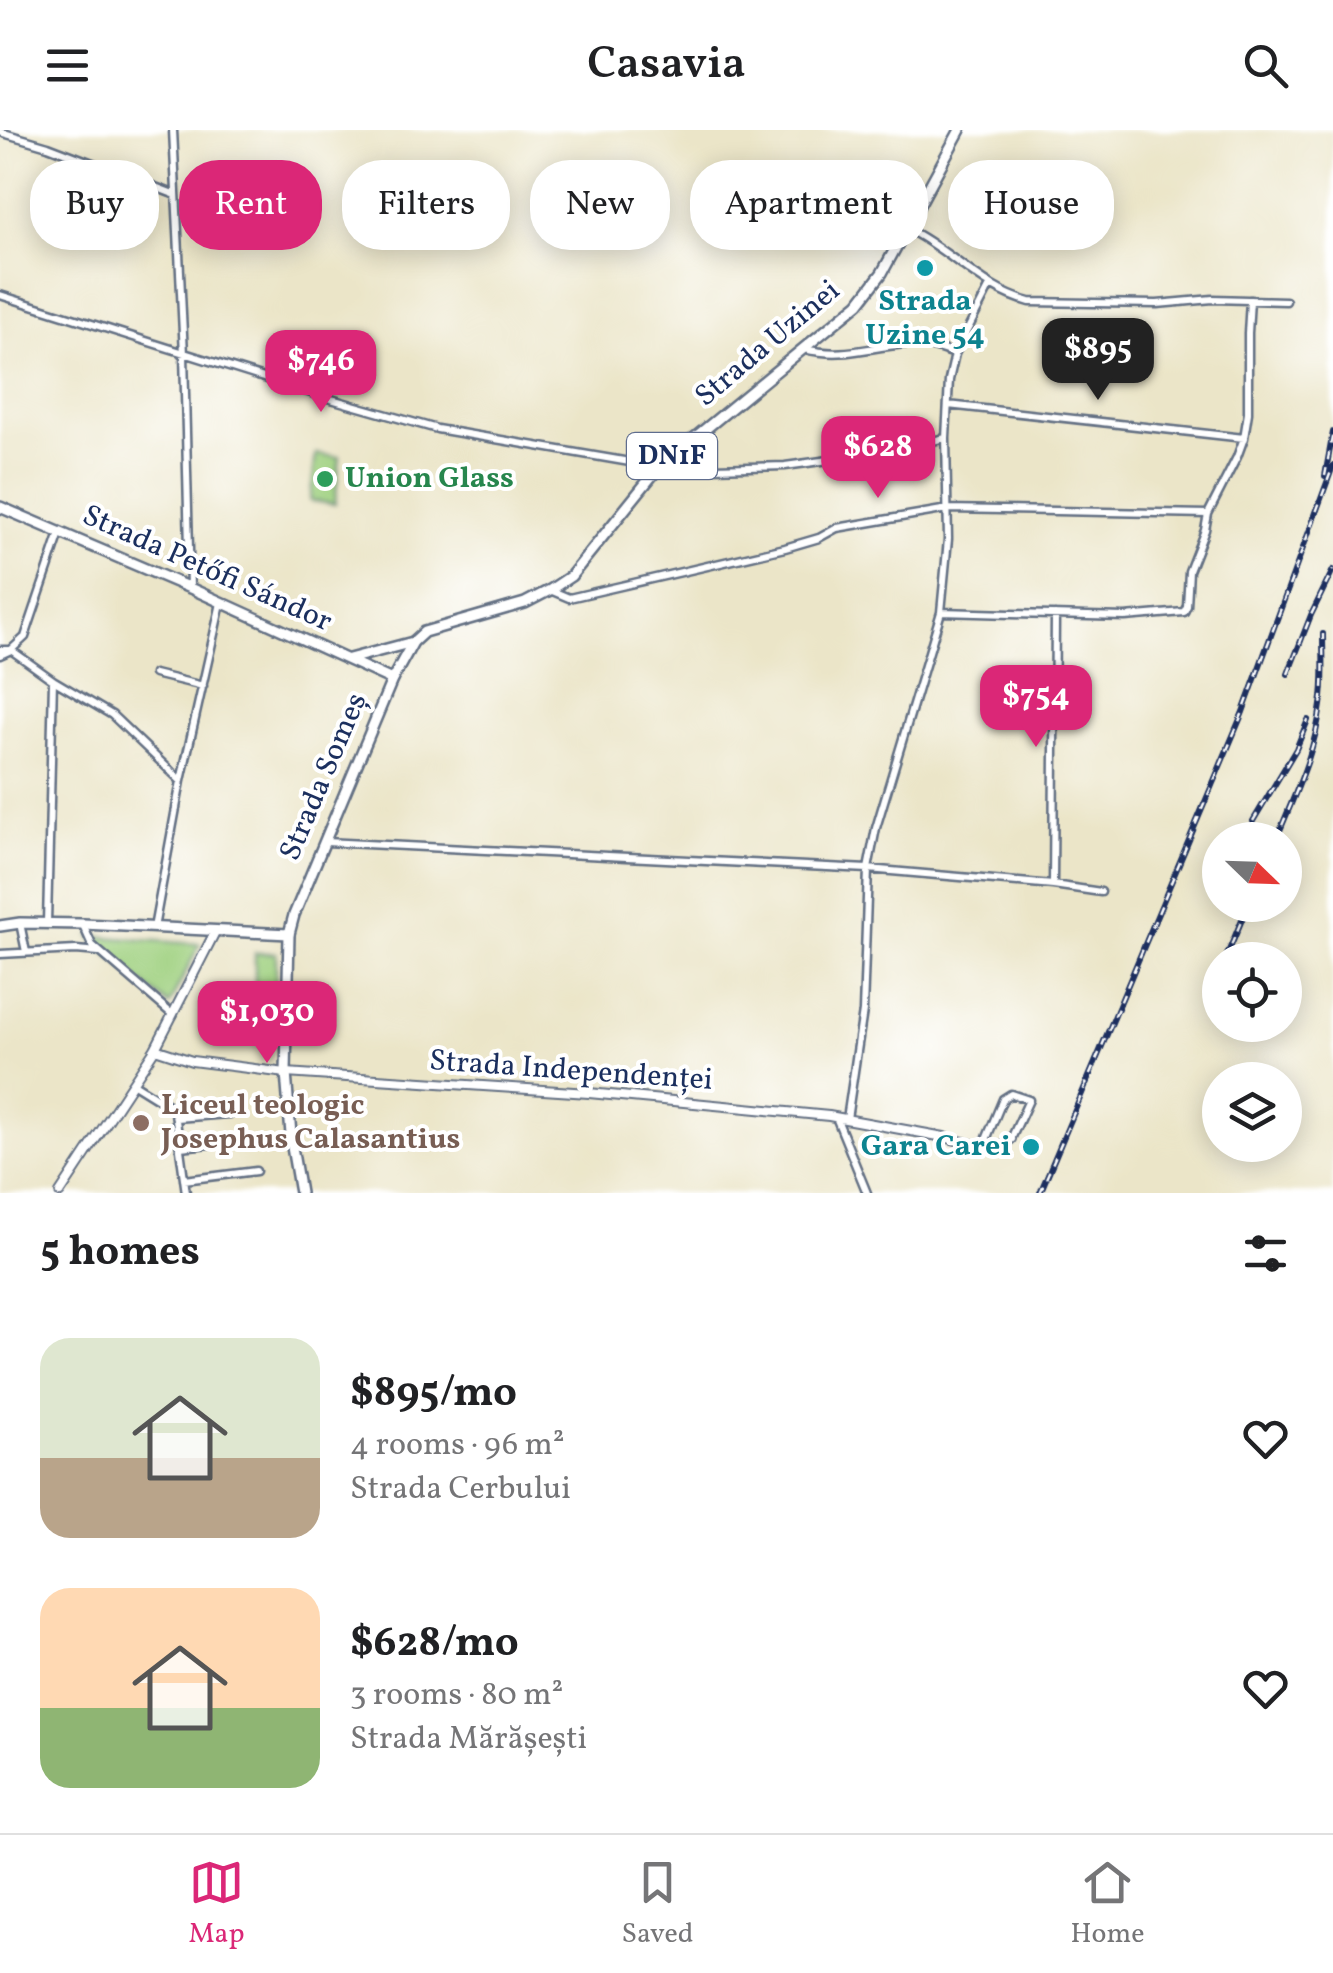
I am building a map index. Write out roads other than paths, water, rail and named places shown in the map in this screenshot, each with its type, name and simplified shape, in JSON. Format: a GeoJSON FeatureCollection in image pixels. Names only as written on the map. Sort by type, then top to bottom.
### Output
{"type":"FeatureCollection","features":[{"type":"Feature","properties":{"kind":"main road","name":"Strada Uzinei"},"geometry":{"type":"LineString","coordinates":[[928,190],[960,130]]}},
{"type":"Feature","properties":{"kind":"main road","name":"Strada Uzinei"},"geometry":{"type":"LineString","coordinates":[[350,659],[413,642],[424,632],[525,602],[571,576],[659,467],[859,303],[895,250]]}},
{"type":"Feature","properties":{"kind":"main road","name":"Strada Petőfi Sándor"},"geometry":{"type":"LineString","coordinates":[[0,507],[392,680]]}},
{"type":"Feature","properties":{"kind":"main road","name":"Strada Someș"},"geometry":{"type":"LineString","coordinates":[[289,934],[392,680],[413,642]]}},
{"type":"Feature","properties":{"kind":"main road"},"geometry":{"type":"LineString","coordinates":[[0,926],[83,924],[289,934],[286,1073],[300,1193]]}},
{"type":"Feature","properties":{"kind":"street"},"geometry":{"type":"LineString","coordinates":[[173,130],[190,588]]}},
{"type":"Feature","properties":{"kind":"street"},"geometry":{"type":"LineString","coordinates":[[0,132],[176,195]]}},
{"type":"Feature","properties":{"kind":"street"},"geometry":{"type":"LineString","coordinates":[[928,240],[990,286],[1030,302],[1286,300]]}},
{"type":"Feature","properties":{"kind":"street"},"geometry":{"type":"LineString","coordinates":[[847,1119],[864,1011],[868,868],[876,828],[942,612],[948,539],[948,380],[956,354],[990,286]]}},
{"type":"Feature","properties":{"kind":"street"},"geometry":{"type":"LineString","coordinates":[[0,295],[324,397],[437,428],[659,467],[785,466],[866,455],[946,438]]}},
{"type":"Feature","properties":{"kind":"street"},"geometry":{"type":"LineString","coordinates":[[942,612],[1142,616],[1184,612],[1189,571],[1208,514],[1244,438],[1250,300]]}},
{"type":"Feature","properties":{"kind":"street"},"geometry":{"type":"LineString","coordinates":[[804,349],[826,354],[907,344],[929,345],[956,354]]}},
{"type":"Feature","properties":{"kind":"street"},"geometry":{"type":"LineString","coordinates":[[948,405],[1244,438]]}},
{"type":"Feature","properties":{"kind":"street"},"geometry":{"type":"LineString","coordinates":[[550,590],[570,598],[786,548],[837,528],[948,509],[1208,514]]}},
{"type":"Feature","properties":{"kind":"street"},"geometry":{"type":"LineString","coordinates":[[0,652],[12,650],[25,637],[60,532]]}},
{"type":"Feature","properties":{"kind":"street"},"geometry":{"type":"LineString","coordinates":[[154,928],[181,780],[221,603]]}},
{"type":"Feature","properties":{"kind":"street"},"geometry":{"type":"LineString","coordinates":[[1053,885],[1055,615]]}},
{"type":"Feature","properties":{"kind":"street"},"geometry":{"type":"LineString","coordinates":[[12,650],[112,715],[181,780]]}},
{"type":"Feature","properties":{"kind":"street"},"geometry":{"type":"LineString","coordinates":[[154,674],[204,686]]}},
{"type":"Feature","properties":{"kind":"street"},"geometry":{"type":"LineString","coordinates":[[46,923],[53,680]]}},
{"type":"Feature","properties":{"kind":"street"},"geometry":{"type":"LineString","coordinates":[[325,842],[868,868],[1101,892]]}},
{"type":"Feature","properties":{"kind":"street"},"geometry":{"type":"LineString","coordinates":[[20,923],[26,952]]}},
{"type":"Feature","properties":{"kind":"street"},"geometry":{"type":"LineString","coordinates":[[83,924],[92,945],[173,1015]]}},
{"type":"Feature","properties":{"kind":"street"},"geometry":{"type":"LineString","coordinates":[[60,1193],[155,1049],[216,932]]}},
{"type":"Feature","properties":{"kind":"street"},"geometry":{"type":"LineString","coordinates":[[0,954],[100,952]]}},
{"type":"Feature","properties":{"kind":"street","name":"Strada Independenței"},"geometry":{"type":"LineString","coordinates":[[155,1049],[192,1061],[286,1073],[589,1093],[836,1117],[983,1147],[1002,1146],[1011,1139],[1029,1100],[1011,1094],[1003,1099],[983,1147]]}},
{"type":"Feature","properties":{"kind":"street"},"geometry":{"type":"LineString","coordinates":[[134,1084],[170,1107],[177,1118],[186,1193]]}},
{"type":"Feature","properties":{"kind":"street"},"geometry":{"type":"LineString","coordinates":[[177,1118],[240,1112]]}},
{"type":"Feature","properties":{"kind":"street"},"geometry":{"type":"LineString","coordinates":[[836,1117],[867,1193]]}},
{"type":"Feature","properties":{"kind":"street"},"geometry":{"type":"LineString","coordinates":[[180,1147],[250,1140]]}},
{"type":"Feature","properties":{"kind":"street"},"geometry":{"type":"LineString","coordinates":[[184,1180],[256,1170]]}},
{"type":"Feature","properties":{"kind":"railway"},"geometry":{"type":"LineString","coordinates":[[1325,476],[1333,432]]}},
{"type":"Feature","properties":{"kind":"railway"},"geometry":{"type":"LineString","coordinates":[[1040,1193],[1243,712],[1333,466]]}},
{"type":"Feature","properties":{"kind":"railway"},"geometry":{"type":"LineString","coordinates":[[1288,674],[1333,570]]}},
{"type":"Feature","properties":{"kind":"railway"},"geometry":{"type":"LineString","coordinates":[[1283,822],[1318,723],[1323,688],[1323,634]]}},
{"type":"Feature","properties":{"kind":"railway"},"geometry":{"type":"LineString","coordinates":[[1253,821],[1296,749],[1308,720]]}},
{"type":"Feature","properties":{"kind":"railway"},"geometry":{"type":"LineString","coordinates":[[1233,942],[1241,922]]}},
{"type":"Feature","properties":{"kind":"place","name":"Strada Uzine 54"},"geometry":{"type":"Point","coordinates":[925,268]}},
{"type":"Feature","properties":{"kind":"place","name":"Union Glass"},"geometry":{"type":"Point","coordinates":[325,479]}},
{"type":"Feature","properties":{"kind":"place","name":"Liceul teologic Josephus Calasantius"},"geometry":{"type":"Point","coordinates":[141,1123]}},
{"type":"Feature","properties":{"kind":"place","name":"Gara Carei"},"geometry":{"type":"Point","coordinates":[1031,1147]}}]}
